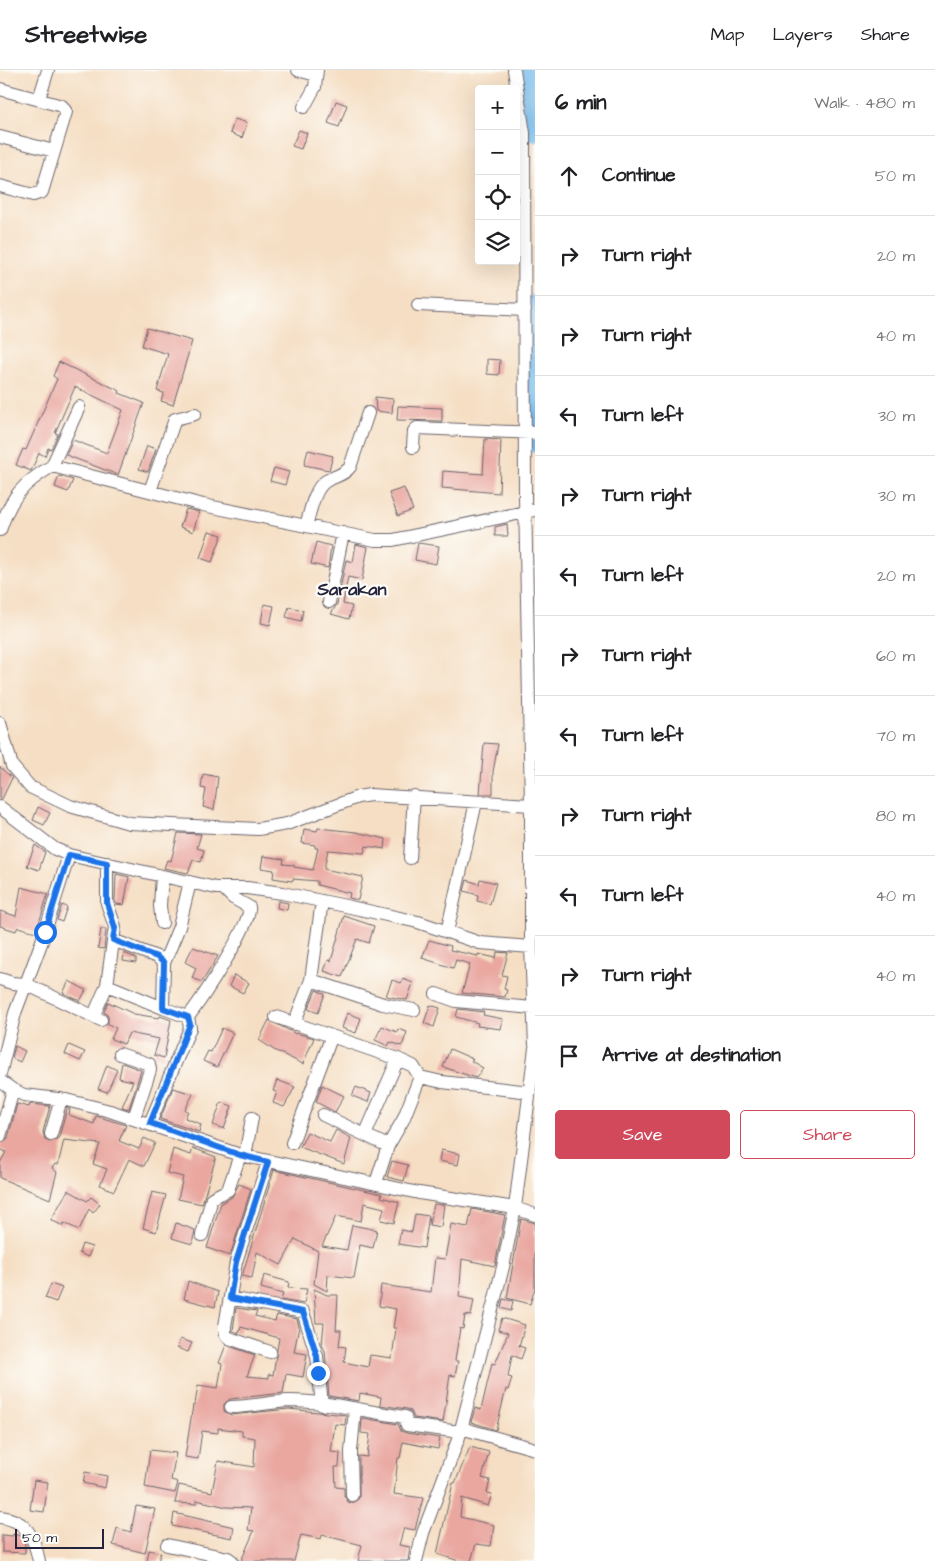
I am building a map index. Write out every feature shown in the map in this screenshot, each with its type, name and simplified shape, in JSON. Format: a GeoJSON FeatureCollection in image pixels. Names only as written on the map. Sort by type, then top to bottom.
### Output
{"type":"FeatureCollection","features":[{"type":"Feature","properties":{"kind":"street"},"geometry":{"type":"LineString","coordinates":[[39,99],[48,70]]}},
{"type":"Feature","properties":{"kind":"street"},"geometry":{"type":"LineString","coordinates":[[298,70],[316,73],[315,87],[304,107]]}},
{"type":"Feature","properties":{"kind":"street"},"geometry":{"type":"LineString","coordinates":[[416,1561],[461,1430],[488,1331],[515,1208],[535,1046],[531,947],[533,929],[533,780],[530,342],[526,310],[524,133],[514,70]]}},
{"type":"Feature","properties":{"kind":"street"},"geometry":{"type":"LineString","coordinates":[[0,89],[65,108],[41,194],[33,195],[0,186]]}},
{"type":"Feature","properties":{"kind":"street"},"geometry":{"type":"LineString","coordinates":[[0,137],[54,151]]}},
{"type":"Feature","properties":{"kind":"street"},"geometry":{"type":"LineString","coordinates":[[418,305],[526,310]]}},
{"type":"Feature","properties":{"kind":"street"},"geometry":{"type":"LineString","coordinates":[[0,530],[11,502],[22,486],[52,466],[79,407]]}},
{"type":"Feature","properties":{"kind":"street"},"geometry":{"type":"LineString","coordinates":[[306,526],[316,496],[324,482],[347,472],[350,467],[368,412]]}},
{"type":"Feature","properties":{"kind":"street"},"geometry":{"type":"LineString","coordinates":[[150,491],[175,419],[195,414]]}},
{"type":"Feature","properties":{"kind":"street"},"geometry":{"type":"LineString","coordinates":[[413,447],[414,431],[417,428],[531,432]]}},
{"type":"Feature","properties":{"kind":"street"},"geometry":{"type":"LineString","coordinates":[[52,466],[212,507],[375,540],[393,540],[531,511]]}},
{"type":"Feature","properties":{"kind":"street"},"geometry":{"type":"LineString","coordinates":[[328,602],[343,533]]}},
{"type":"Feature","properties":{"kind":"street"},"geometry":{"type":"LineString","coordinates":[[0,723],[12,766],[30,787],[70,806],[129,823],[258,829],[287,824],[358,797],[370,795],[414,796],[532,805]]}},
{"type":"Feature","properties":{"kind":"street"},"geometry":{"type":"LineString","coordinates":[[410,858],[414,796]]}},
{"type":"Feature","properties":{"kind":"street"},"geometry":{"type":"LineString","coordinates":[[447,932],[476,802]]}},
{"type":"Feature","properties":{"kind":"street"},"geometry":{"type":"LineString","coordinates":[[0,807],[48,845],[69,855],[224,889],[247,888],[322,901],[418,922],[480,943],[531,947]]}},
{"type":"Feature","properties":{"kind":"street"},"geometry":{"type":"LineString","coordinates":[[0,1074],[15,1013],[42,940],[69,855]]}},
{"type":"Feature","properties":{"kind":"street"},"geometry":{"type":"LineString","coordinates":[[0,979],[12,983],[26,984],[98,1017],[107,985],[115,928],[107,903],[107,863]]}},
{"type":"Feature","properties":{"kind":"street"},"geometry":{"type":"LineString","coordinates":[[162,876],[160,906],[162,923]]}},
{"type":"Feature","properties":{"kind":"street"},"geometry":{"type":"LineString","coordinates":[[163,1008],[164,963],[179,927],[190,882]]}},
{"type":"Feature","properties":{"kind":"street"},"geometry":{"type":"LineString","coordinates":[[150,1123],[190,1028],[188,1017],[230,953],[250,915],[249,906],[233,898],[224,889]]}},
{"type":"Feature","properties":{"kind":"street"},"geometry":{"type":"LineString","coordinates":[[294,1024],[311,980],[322,901]]}},
{"type":"Feature","properties":{"kind":"street"},"geometry":{"type":"LineString","coordinates":[[113,940],[157,957],[164,963]]}},
{"type":"Feature","properties":{"kind":"street"},"geometry":{"type":"LineString","coordinates":[[311,980],[383,1004],[414,1010]]}},
{"type":"Feature","properties":{"kind":"street"},"geometry":{"type":"LineString","coordinates":[[107,985],[188,1017]]}},
{"type":"Feature","properties":{"kind":"street"},"geometry":{"type":"LineString","coordinates":[[436,994],[456,1001],[534,1000]]}},
{"type":"Feature","properties":{"kind":"street"},"geometry":{"type":"LineString","coordinates":[[276,1017],[331,1038],[346,1040],[398,1059],[413,1066],[420,1077],[442,1082],[530,1092]]}},
{"type":"Feature","properties":{"kind":"street"},"geometry":{"type":"LineString","coordinates":[[292,1143],[331,1038]]}},
{"type":"Feature","properties":{"kind":"street"},"geometry":{"type":"LineString","coordinates":[[120,1054],[149,1064],[150,1070],[134,1118]]}},
{"type":"Feature","properties":{"kind":"street"},"geometry":{"type":"LineString","coordinates":[[365,1135],[398,1059]]}},
{"type":"Feature","properties":{"kind":"street"},"geometry":{"type":"LineString","coordinates":[[376,1183],[388,1146],[403,1120],[420,1077]]}},
{"type":"Feature","properties":{"kind":"street"},"geometry":{"type":"LineString","coordinates":[[0,1081],[12,1090],[24,1094],[61,1099],[134,1118],[242,1156],[419,1193],[515,1208],[535,1215]]}},
{"type":"Feature","properties":{"kind":"street"},"geometry":{"type":"LineString","coordinates":[[0,1136],[12,1090]]}},
{"type":"Feature","properties":{"kind":"street"},"geometry":{"type":"LineString","coordinates":[[51,1134],[61,1099]]}},
{"type":"Feature","properties":{"kind":"street"},"geometry":{"type":"LineString","coordinates":[[323,1115],[388,1146]]}},
{"type":"Feature","properties":{"kind":"street"},"geometry":{"type":"LineString","coordinates":[[202,1235],[212,1198],[228,1190],[242,1156],[252,1118]]}},
{"type":"Feature","properties":{"kind":"street"},"geometry":{"type":"LineString","coordinates":[[268,1162],[239,1253],[225,1334],[229,1338],[270,1352]]}},
{"type":"Feature","properties":{"kind":"street"},"geometry":{"type":"LineString","coordinates":[[230,1298],[303,1312],[317,1356],[322,1404]]}},
{"type":"Feature","properties":{"kind":"street"},"geometry":{"type":"LineString","coordinates":[[231,1407],[254,1407],[290,1401],[322,1404],[405,1417],[408,1425],[461,1430],[535,1449]]}},
{"type":"Feature","properties":{"kind":"street"},"geometry":{"type":"LineString","coordinates":[[352,1496],[351,1451],[355,1409]]}},
{"type":"Feature","properties":{"kind":"street"},"geometry":{"type":"LineString","coordinates":[[0,1516],[14,1520],[27,1528],[33,1538],[38,1561]]}},
{"type":"Feature","properties":{"kind":"street"},"geometry":{"type":"LineString","coordinates":[[167,1545],[228,1558],[232,1561]]}},
{"type":"Feature","properties":{"kind":"building"},"geometry":{"type":"Polygon","coordinates":[[[336,101],[347,105],[339,127],[328,123],[336,101]]]}},
{"type":"Feature","properties":{"kind":"building"},"geometry":{"type":"Polygon","coordinates":[[[235,119],[247,123],[242,138],[230,133],[235,119]]]}},
{"type":"Feature","properties":{"kind":"building"},"geometry":{"type":"Polygon","coordinates":[[[299,130],[307,133],[301,149],[292,146],[299,130]]]}},
{"type":"Feature","properties":{"kind":"building"},"geometry":{"type":"Polygon","coordinates":[[[147,328],[192,341],[173,405],[161,401],[164,393],[157,391],[168,354],[142,346],[147,328]]]}},
{"type":"Feature","properties":{"kind":"building"},"geometry":{"type":"Polygon","coordinates":[[[487,359],[500,360],[499,375],[487,374],[487,359]]]}},
{"type":"Feature","properties":{"kind":"building"},"geometry":{"type":"Polygon","coordinates":[[[59,362],[120,391],[119,393],[144,403],[118,475],[66,455],[73,440],[107,453],[123,410],[75,387],[55,433],[58,434],[51,449],[48,448],[45,456],[39,453],[31,471],[16,465],[23,449],[26,450],[57,379],[53,376],[59,362]]]}},
{"type":"Feature","properties":{"kind":"building"},"geometry":{"type":"Polygon","coordinates":[[[375,397],[393,399],[392,413],[376,411],[375,397]]]}},
{"type":"Feature","properties":{"kind":"building"},"geometry":{"type":"Polygon","coordinates":[[[398,406],[442,408],[442,421],[397,420],[398,406]]]}},
{"type":"Feature","properties":{"kind":"building"},"geometry":{"type":"Polygon","coordinates":[[[485,439],[501,440],[499,493],[442,488],[443,471],[483,474],[485,439]]]}},
{"type":"Feature","properties":{"kind":"building"},"geometry":{"type":"Polygon","coordinates":[[[147,446],[156,449],[148,472],[139,469],[147,446]]]}},
{"type":"Feature","properties":{"kind":"building"},"geometry":{"type":"Polygon","coordinates":[[[308,450],[333,456],[329,470],[304,465],[308,450]]]}},
{"type":"Feature","properties":{"kind":"building"},"geometry":{"type":"Polygon","coordinates":[[[274,468],[289,472],[285,485],[270,481],[274,468]]]}},
{"type":"Feature","properties":{"kind":"building"},"geometry":{"type":"Polygon","coordinates":[[[59,476],[73,480],[68,492],[55,487],[59,476]]]}},
{"type":"Feature","properties":{"kind":"building"},"geometry":{"type":"Polygon","coordinates":[[[404,488],[413,510],[398,516],[389,493],[404,488]]]}},
{"type":"Feature","properties":{"kind":"building"},"geometry":{"type":"Polygon","coordinates":[[[186,509],[199,512],[193,532],[180,527],[186,509]]]}},
{"type":"Feature","properties":{"kind":"building"},"geometry":{"type":"Polygon","coordinates":[[[507,524],[508,536],[495,536],[495,527],[507,524]]]}},
{"type":"Feature","properties":{"kind":"building"},"geometry":{"type":"Polygon","coordinates":[[[209,531],[222,535],[212,562],[200,558],[209,531]]]}},
{"type":"Feature","properties":{"kind":"building"},"geometry":{"type":"Polygon","coordinates":[[[316,542],[331,546],[328,568],[311,564],[316,542]]]}},
{"type":"Feature","properties":{"kind":"building"},"geometry":{"type":"Polygon","coordinates":[[[418,543],[439,546],[436,564],[415,560],[418,543]]]}},
{"type":"Feature","properties":{"kind":"building"},"geometry":{"type":"Polygon","coordinates":[[[356,544],[368,547],[362,580],[348,577],[343,604],[352,606],[349,619],[331,614],[337,604],[346,560],[353,562],[356,544]]]}},
{"type":"Feature","properties":{"kind":"building"},"geometry":{"type":"Polygon","coordinates":[[[264,604],[274,606],[270,625],[261,623],[264,604]]]}},
{"type":"Feature","properties":{"kind":"building"},"geometry":{"type":"Polygon","coordinates":[[[289,607],[303,610],[301,621],[286,617],[289,607]]]}},
{"type":"Feature","properties":{"kind":"building"},"geometry":{"type":"Polygon","coordinates":[[[484,743],[498,744],[493,772],[493,794],[480,794],[484,743]]]}},
{"type":"Feature","properties":{"kind":"building"},"geometry":{"type":"Polygon","coordinates":[[[0,767],[12,778],[2,799],[0,799],[0,767]]]}},
{"type":"Feature","properties":{"kind":"building"},"geometry":{"type":"Polygon","coordinates":[[[203,774],[218,777],[214,810],[203,807],[206,789],[201,788],[203,774]]]}},
{"type":"Feature","properties":{"kind":"building"},"geometry":{"type":"Polygon","coordinates":[[[38,807],[50,813],[44,825],[33,820],[38,807]]]}},
{"type":"Feature","properties":{"kind":"building"},"geometry":{"type":"Polygon","coordinates":[[[318,828],[356,832],[386,839],[385,849],[366,846],[364,853],[328,850],[324,869],[363,877],[358,900],[349,898],[350,893],[317,885],[317,881],[293,879],[292,881],[273,878],[274,870],[261,868],[263,856],[284,859],[283,864],[313,870],[318,848],[315,848],[315,845],[302,843],[304,829],[317,831],[318,828]]]}},
{"type":"Feature","properties":{"kind":"building"},"geometry":{"type":"Polygon","coordinates":[[[178,833],[201,834],[197,848],[204,850],[201,862],[193,860],[188,873],[164,868],[167,860],[171,861],[178,833]]]}},
{"type":"Feature","properties":{"kind":"building"},"geometry":{"type":"Polygon","coordinates":[[[35,845],[45,852],[39,870],[27,866],[35,845]]]}},
{"type":"Feature","properties":{"kind":"building"},"geometry":{"type":"Polygon","coordinates":[[[116,874],[129,877],[124,905],[116,904],[115,902],[116,874]]]}},
{"type":"Feature","properties":{"kind":"building"},"geometry":{"type":"Polygon","coordinates":[[[480,879],[496,883],[490,904],[477,901],[478,895],[464,891],[467,880],[479,884],[480,879]]]}},
{"type":"Feature","properties":{"kind":"building"},"geometry":{"type":"Polygon","coordinates":[[[21,887],[48,894],[36,932],[18,927],[16,931],[0,926],[0,911],[16,916],[21,887]]]}},
{"type":"Feature","properties":{"kind":"building"},"geometry":{"type":"Polygon","coordinates":[[[278,901],[288,903],[287,910],[277,908],[278,901]]]}},
{"type":"Feature","properties":{"kind":"building"},"geometry":{"type":"Polygon","coordinates":[[[62,905],[67,907],[62,922],[57,920],[62,905]]]}},
{"type":"Feature","properties":{"kind":"building"},"geometry":{"type":"Polygon","coordinates":[[[344,916],[374,926],[369,943],[357,939],[342,977],[324,971],[328,960],[331,961],[344,916]]]}},
{"type":"Feature","properties":{"kind":"building"},"geometry":{"type":"Polygon","coordinates":[[[101,929],[106,929],[104,949],[98,948],[101,929]]]}},
{"type":"Feature","properties":{"kind":"building"},"geometry":{"type":"Polygon","coordinates":[[[429,940],[451,946],[450,950],[478,956],[478,954],[496,958],[497,952],[508,953],[502,975],[507,976],[504,989],[507,990],[505,997],[462,993],[470,964],[456,960],[453,968],[422,958],[429,940]]]}},
{"type":"Feature","properties":{"kind":"building"},"geometry":{"type":"Polygon","coordinates":[[[193,947],[218,956],[202,982],[192,978],[196,968],[185,962],[193,947]]]}},
{"type":"Feature","properties":{"kind":"building"},"geometry":{"type":"Polygon","coordinates":[[[124,953],[136,958],[136,963],[123,961],[124,953]]]}},
{"type":"Feature","properties":{"kind":"building"},"geometry":{"type":"Polygon","coordinates":[[[234,975],[249,983],[243,993],[229,986],[234,975]]]}},
{"type":"Feature","properties":{"kind":"building"},"geometry":{"type":"Polygon","coordinates":[[[403,979],[413,983],[407,1000],[386,996],[392,980],[401,983],[403,979]]]}},
{"type":"Feature","properties":{"kind":"building"},"geometry":{"type":"Polygon","coordinates":[[[69,981],[86,990],[80,1001],[63,993],[69,981]]]}},
{"type":"Feature","properties":{"kind":"building"},"geometry":{"type":"Polygon","coordinates":[[[316,990],[325,994],[318,1013],[308,1009],[316,990]]]}},
{"type":"Feature","properties":{"kind":"building"},"geometry":{"type":"Polygon","coordinates":[[[108,1002],[134,1014],[159,1018],[160,1016],[171,1020],[164,1058],[154,1055],[159,1039],[129,1033],[124,1044],[111,1039],[116,1028],[108,1024],[108,1016],[104,1012],[108,1002]]]}},
{"type":"Feature","properties":{"kind":"building"},"geometry":{"type":"Polygon","coordinates":[[[430,1005],[440,1008],[434,1027],[424,1023],[430,1005]]]}},
{"type":"Feature","properties":{"kind":"building"},"geometry":{"type":"Polygon","coordinates":[[[458,1009],[484,1012],[483,1015],[503,1019],[501,1029],[477,1026],[478,1023],[456,1017],[458,1009]]]}},
{"type":"Feature","properties":{"kind":"building"},"geometry":{"type":"Polygon","coordinates":[[[347,1013],[361,1018],[356,1033],[342,1028],[347,1013]]]}},
{"type":"Feature","properties":{"kind":"building"},"geometry":{"type":"Polygon","coordinates":[[[269,1020],[296,1034],[314,1038],[303,1064],[274,1050],[259,1040],[269,1020]]]}},
{"type":"Feature","properties":{"kind":"building"},"geometry":{"type":"Polygon","coordinates":[[[382,1026],[397,1032],[398,1029],[407,1032],[402,1046],[390,1042],[388,1046],[375,1040],[382,1026]]]}},
{"type":"Feature","properties":{"kind":"building"},"geometry":{"type":"Polygon","coordinates":[[[222,1028],[233,1033],[217,1067],[203,1061],[208,1051],[211,1052],[222,1028]]]}},
{"type":"Feature","properties":{"kind":"building"},"geometry":{"type":"Polygon","coordinates":[[[69,1045],[85,1052],[80,1061],[65,1054],[69,1045]]]}},
{"type":"Feature","properties":{"kind":"building"},"geometry":{"type":"Polygon","coordinates":[[[15,1046],[25,1051],[20,1062],[12,1058],[15,1046]]]}},
{"type":"Feature","properties":{"kind":"building"},"geometry":{"type":"Polygon","coordinates":[[[450,1049],[473,1059],[471,1061],[483,1068],[476,1078],[443,1067],[450,1049]]]}},
{"type":"Feature","properties":{"kind":"building"},"geometry":{"type":"Polygon","coordinates":[[[122,1063],[141,1070],[129,1109],[122,1107],[133,1081],[119,1078],[122,1063]]]}},
{"type":"Feature","properties":{"kind":"building"},"geometry":{"type":"Polygon","coordinates":[[[107,1065],[117,1070],[107,1092],[98,1089],[107,1065]]]}},
{"type":"Feature","properties":{"kind":"building"},"geometry":{"type":"Polygon","coordinates":[[[277,1080],[295,1087],[284,1107],[273,1103],[277,1092],[273,1091],[277,1080]]]}},
{"type":"Feature","properties":{"kind":"building"},"geometry":{"type":"Polygon","coordinates":[[[322,1085],[344,1096],[335,1112],[316,1102],[322,1085]]]}},
{"type":"Feature","properties":{"kind":"building"},"geometry":{"type":"Polygon","coordinates":[[[356,1087],[371,1093],[368,1102],[352,1096],[356,1087]]]}},
{"type":"Feature","properties":{"kind":"building"},"geometry":{"type":"Polygon","coordinates":[[[173,1088],[193,1094],[185,1110],[188,1111],[185,1118],[201,1124],[199,1132],[160,1119],[173,1088]]]}},
{"type":"Feature","properties":{"kind":"building"},"geometry":{"type":"Polygon","coordinates":[[[221,1102],[232,1106],[224,1129],[213,1125],[221,1102]]]}},
{"type":"Feature","properties":{"kind":"building"},"geometry":{"type":"Polygon","coordinates":[[[17,1104],[29,1107],[30,1104],[50,1106],[43,1132],[45,1139],[49,1142],[59,1137],[67,1109],[70,1109],[69,1115],[94,1124],[96,1116],[126,1125],[119,1141],[139,1149],[144,1138],[155,1143],[144,1166],[129,1159],[114,1191],[100,1185],[107,1169],[93,1164],[100,1144],[64,1140],[58,1165],[55,1164],[52,1168],[57,1172],[50,1199],[0,1178],[0,1163],[6,1152],[0,1149],[0,1144],[8,1138],[17,1104]]]}},
{"type":"Feature","properties":{"kind":"building"},"geometry":{"type":"Polygon","coordinates":[[[336,1130],[351,1138],[344,1164],[300,1147],[307,1132],[330,1142],[336,1130]]]}},
{"type":"Feature","properties":{"kind":"building"},"geometry":{"type":"Polygon","coordinates":[[[193,1148],[216,1157],[202,1204],[178,1199],[183,1177],[167,1173],[173,1149],[191,1155],[193,1148]]]}},
{"type":"Feature","properties":{"kind":"building"},"geometry":{"type":"Polygon","coordinates":[[[441,1150],[460,1154],[458,1165],[439,1161],[441,1150]]]}},
{"type":"Feature","properties":{"kind":"building"},"geometry":{"type":"Polygon","coordinates":[[[392,1161],[408,1165],[404,1181],[387,1177],[392,1161]]]}},
{"type":"Feature","properties":{"kind":"building"},"geometry":{"type":"Polygon","coordinates":[[[274,1170],[382,1194],[381,1197],[399,1202],[394,1223],[381,1220],[384,1208],[364,1203],[361,1221],[336,1216],[322,1246],[347,1250],[352,1225],[377,1230],[373,1248],[360,1245],[354,1278],[328,1275],[327,1291],[314,1284],[318,1251],[295,1239],[281,1265],[257,1252],[252,1278],[242,1276],[274,1170]]]}},
{"type":"Feature","properties":{"kind":"building"},"geometry":{"type":"Polygon","coordinates":[[[239,1184],[251,1189],[230,1256],[207,1248],[221,1203],[232,1197],[239,1184]]]}},
{"type":"Feature","properties":{"kind":"building"},"geometry":{"type":"Polygon","coordinates":[[[68,1190],[87,1201],[91,1197],[100,1204],[93,1213],[89,1209],[79,1230],[64,1223],[63,1226],[51,1220],[68,1190]]]}},
{"type":"Feature","properties":{"kind":"building"},"geometry":{"type":"Polygon","coordinates":[[[152,1192],[166,1195],[156,1232],[143,1228],[152,1192]]]}},
{"type":"Feature","properties":{"kind":"building"},"geometry":{"type":"Polygon","coordinates":[[[434,1204],[444,1205],[441,1227],[429,1225],[434,1204]]]}},
{"type":"Feature","properties":{"kind":"building"},"geometry":{"type":"Polygon","coordinates":[[[472,1209],[505,1215],[495,1266],[462,1259],[459,1297],[474,1300],[471,1316],[465,1315],[463,1329],[460,1328],[455,1361],[458,1361],[455,1376],[450,1375],[443,1422],[414,1418],[411,1411],[407,1409],[380,1405],[381,1397],[360,1393],[359,1401],[329,1396],[325,1351],[322,1345],[324,1323],[316,1323],[314,1289],[327,1295],[338,1295],[336,1330],[341,1330],[339,1346],[346,1347],[344,1362],[368,1367],[370,1355],[392,1358],[396,1328],[393,1328],[396,1309],[379,1306],[381,1285],[431,1292],[435,1258],[445,1259],[451,1224],[468,1227],[472,1209]]]}},
{"type":"Feature","properties":{"kind":"building"},"geometry":{"type":"Polygon","coordinates":[[[415,1214],[429,1216],[424,1248],[398,1244],[401,1230],[412,1232],[415,1214]]]}},
{"type":"Feature","properties":{"kind":"building"},"geometry":{"type":"Polygon","coordinates":[[[521,1219],[535,1223],[535,1288],[530,1304],[507,1298],[521,1219]]]}},
{"type":"Feature","properties":{"kind":"building"},"geometry":{"type":"Polygon","coordinates":[[[176,1223],[195,1230],[192,1244],[172,1238],[176,1223]]]}},
{"type":"Feature","properties":{"kind":"building"},"geometry":{"type":"Polygon","coordinates":[[[82,1244],[92,1247],[88,1257],[79,1253],[82,1244]]]}},
{"type":"Feature","properties":{"kind":"building"},"geometry":{"type":"Polygon","coordinates":[[[264,1275],[289,1282],[288,1288],[307,1289],[304,1304],[281,1300],[283,1294],[261,1288],[264,1275]]]}},
{"type":"Feature","properties":{"kind":"building"},"geometry":{"type":"Polygon","coordinates":[[[188,1281],[218,1292],[215,1307],[184,1299],[188,1281]]]}},
{"type":"Feature","properties":{"kind":"building"},"geometry":{"type":"Polygon","coordinates":[[[51,1284],[62,1288],[56,1302],[45,1298],[51,1284]]]}},
{"type":"Feature","properties":{"kind":"building"},"geometry":{"type":"Polygon","coordinates":[[[503,1299],[513,1301],[511,1311],[501,1308],[503,1299]]]}},
{"type":"Feature","properties":{"kind":"building"},"geometry":{"type":"Polygon","coordinates":[[[236,1308],[257,1311],[255,1316],[275,1321],[277,1315],[297,1319],[299,1327],[294,1352],[307,1354],[303,1377],[286,1374],[283,1393],[230,1399],[224,1404],[224,1411],[231,1415],[289,1409],[346,1415],[345,1425],[335,1424],[331,1452],[340,1453],[339,1467],[335,1467],[336,1487],[344,1488],[344,1496],[348,1502],[353,1503],[359,1498],[359,1456],[367,1457],[370,1434],[361,1433],[362,1418],[398,1424],[401,1431],[406,1433],[440,1438],[438,1449],[403,1442],[400,1458],[398,1458],[394,1494],[423,1498],[415,1530],[404,1528],[399,1545],[410,1547],[408,1561],[358,1561],[362,1545],[322,1535],[321,1539],[301,1535],[294,1561],[241,1561],[254,1531],[248,1530],[251,1508],[227,1507],[196,1500],[196,1504],[175,1503],[179,1485],[212,1492],[218,1461],[254,1467],[255,1438],[242,1436],[242,1431],[218,1428],[218,1433],[202,1431],[198,1459],[185,1457],[198,1385],[218,1388],[222,1364],[219,1363],[226,1345],[255,1355],[247,1376],[269,1378],[269,1374],[273,1375],[279,1338],[241,1327],[239,1333],[233,1331],[236,1308]]]}},
{"type":"Feature","properties":{"kind":"building"},"geometry":{"type":"Polygon","coordinates":[[[502,1318],[525,1325],[519,1346],[525,1348],[521,1359],[512,1355],[508,1377],[512,1378],[508,1390],[506,1389],[496,1430],[471,1422],[475,1408],[481,1410],[492,1363],[495,1364],[508,1333],[498,1330],[502,1318]]]}},
{"type":"Feature","properties":{"kind":"building"},"geometry":{"type":"Polygon","coordinates":[[[180,1339],[192,1343],[188,1352],[177,1348],[180,1339]]]}},
{"type":"Feature","properties":{"kind":"building"},"geometry":{"type":"Polygon","coordinates":[[[470,1447],[489,1452],[482,1478],[490,1480],[487,1493],[492,1494],[488,1506],[462,1498],[460,1517],[494,1525],[491,1546],[476,1544],[471,1561],[459,1561],[437,1554],[453,1483],[455,1483],[470,1447]]]}},
{"type":"Feature","properties":{"kind":"building"},"geometry":{"type":"Polygon","coordinates":[[[150,1450],[176,1453],[171,1480],[178,1482],[175,1493],[145,1487],[150,1450]]]}},
{"type":"Feature","properties":{"kind":"building"},"geometry":{"type":"Polygon","coordinates":[[[85,1472],[107,1476],[105,1488],[83,1483],[85,1472]]]}},
{"type":"Feature","properties":{"kind":"building"},"geometry":{"type":"Polygon","coordinates":[[[34,1480],[48,1482],[44,1512],[30,1510],[34,1480]]]}},
{"type":"Feature","properties":{"kind":"building"},"geometry":{"type":"Polygon","coordinates":[[[136,1506],[155,1509],[145,1553],[113,1545],[117,1528],[131,1532],[136,1506]]]}},
{"type":"Feature","properties":{"kind":"building"},"geometry":{"type":"Polygon","coordinates":[[[174,1513],[234,1527],[232,1538],[172,1526],[174,1513]]]}},
{"type":"Feature","properties":{"kind":"building"},"geometry":{"type":"Polygon","coordinates":[[[13,1534],[21,1536],[25,1544],[25,1553],[2,1552],[2,1535],[13,1536],[13,1534]]]}},
{"type":"Feature","properties":{"kind":"building"},"geometry":{"type":"Polygon","coordinates":[[[149,1550],[161,1553],[158,1561],[147,1561],[149,1550]]]}},
{"type":"Feature","properties":{"kind":"waterway"},"geometry":{"type":"LineString","coordinates":[[528,70],[535,131]]}},
{"type":"Feature","properties":{"kind":"waterway"},"geometry":{"type":"LineString","coordinates":[[535,305],[533,389],[535,442]]}},
{"type":"Feature","properties":{"kind":"district","name":"Sarakan"},"geometry":{"type":"Point","coordinates":[352,589]}},
{"type":"Feature","properties":{"kind":"route"},"geometry":{"type":"LineString","coordinates":[[45,932],[69,855],[107,863],[107,903],[115,928],[113,940],[157,957],[164,963],[163,1008],[188,1017],[190,1024],[150,1123],[240,1155],[268,1162],[236,1262],[230,1298],[303,1312],[317,1356],[318,1373]]}}]}
